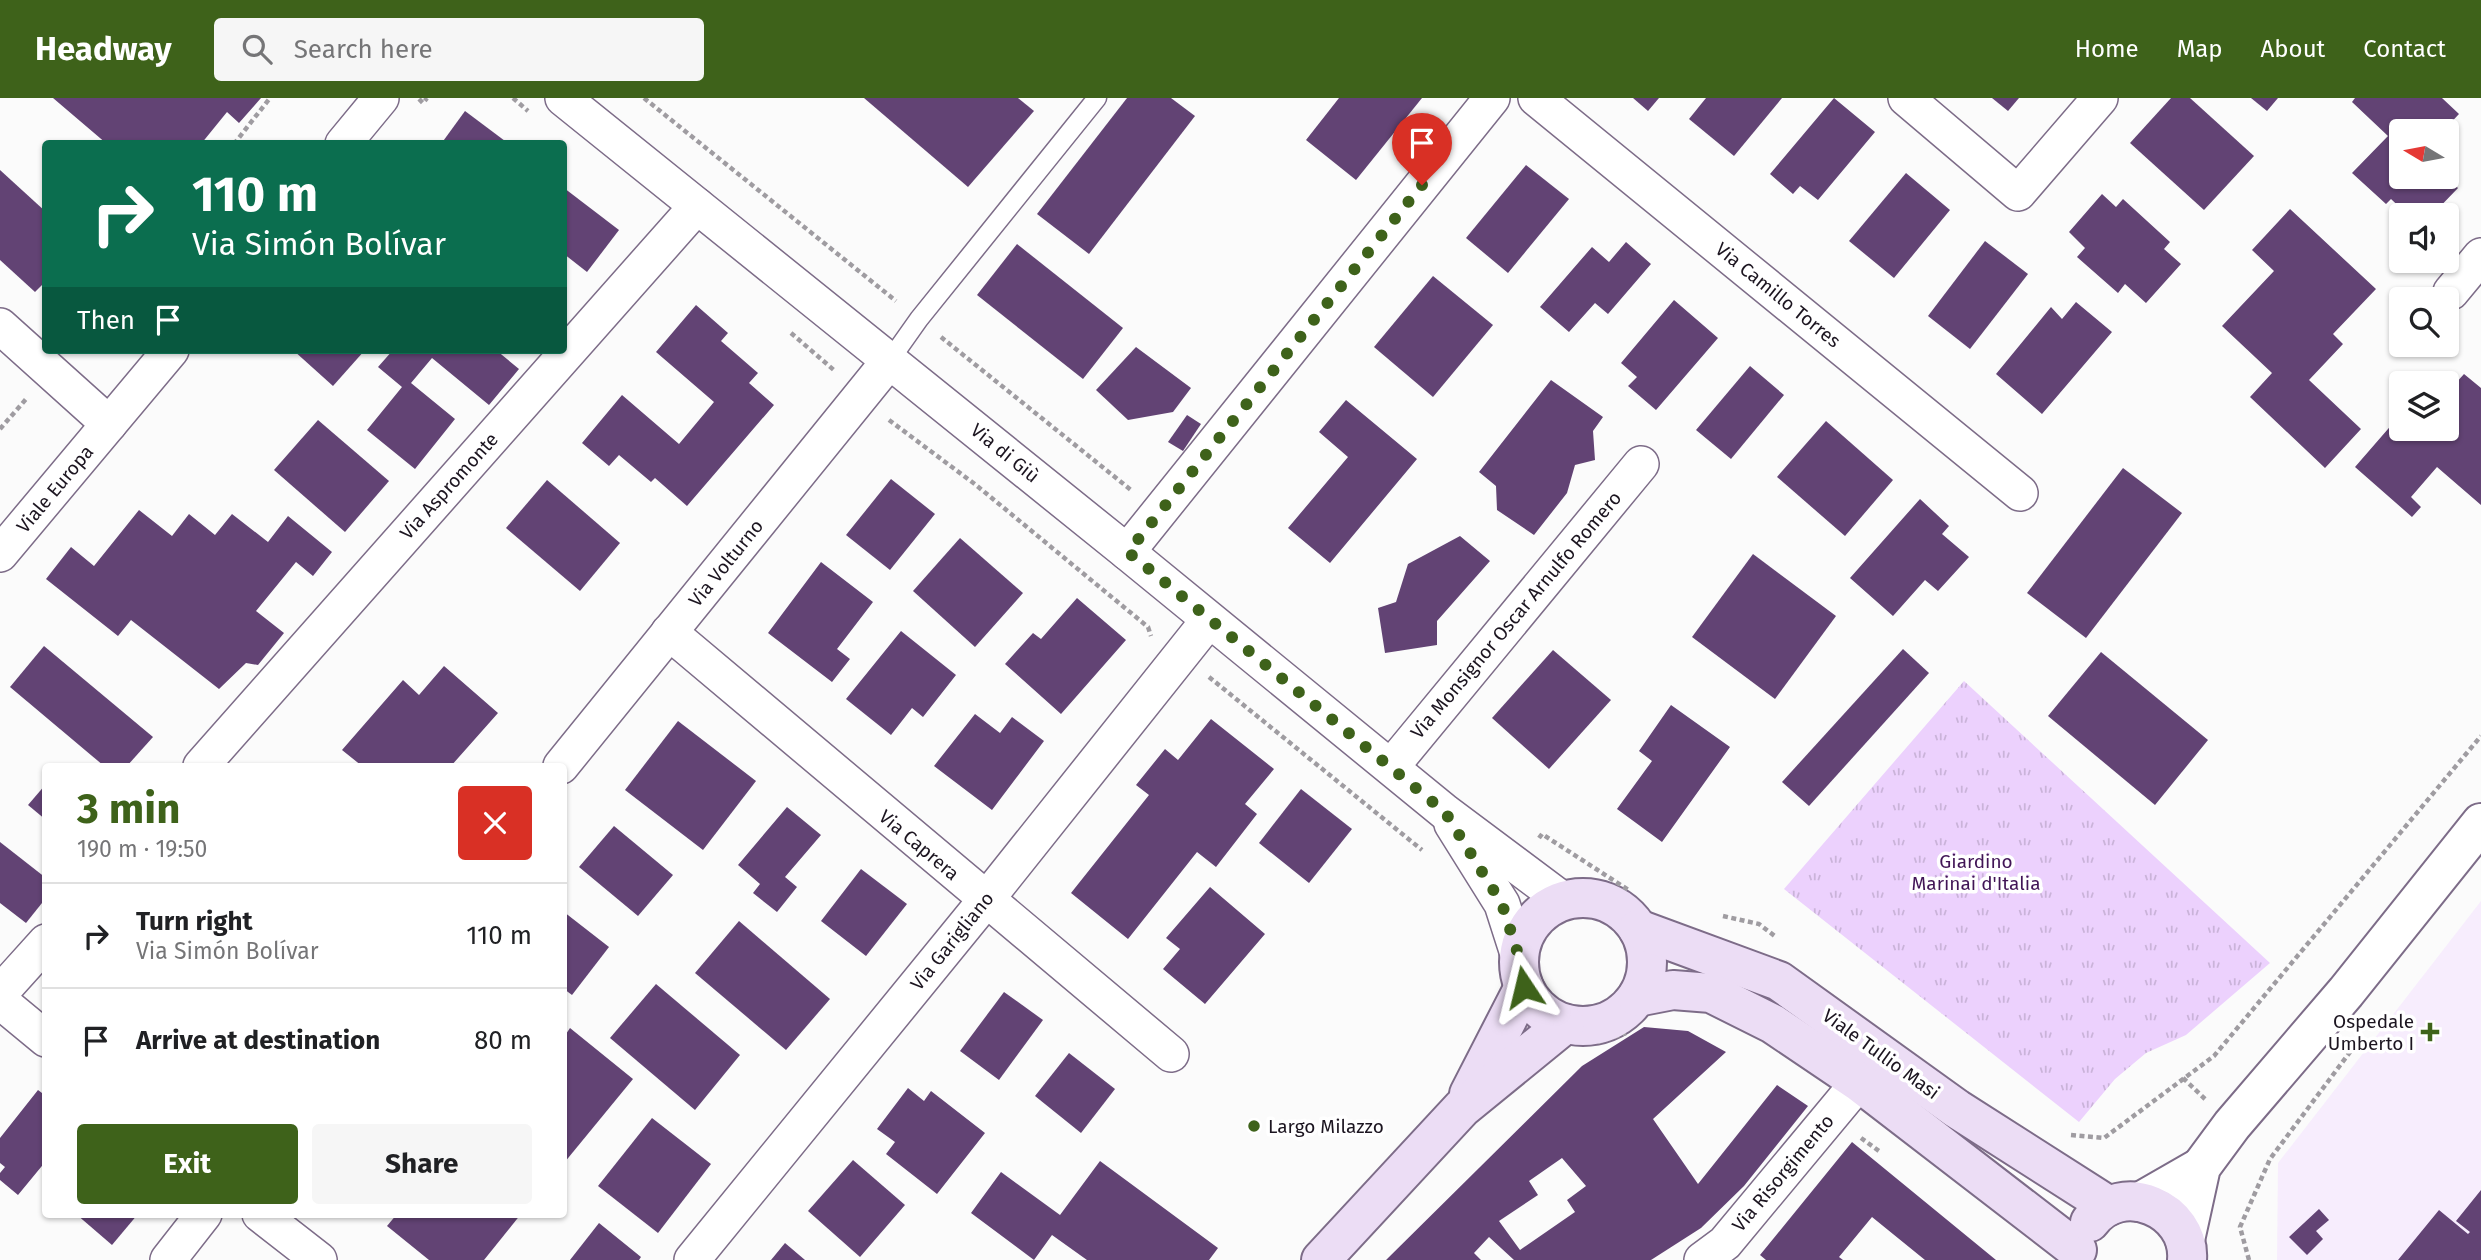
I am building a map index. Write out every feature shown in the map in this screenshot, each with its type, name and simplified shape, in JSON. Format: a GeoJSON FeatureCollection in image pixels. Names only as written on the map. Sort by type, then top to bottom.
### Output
{"type":"FeatureCollection","features":[{"type":"Feature","properties":{"kind":"main road","name":"Viale Tullio Masi"},"geometry":{"type":"LineString","coordinates":[[1564,901],[1586,898],[1606,902],[1624,913],[1638,929],[1779,981],[1957,1109],[2124,1204],[2168,1214],[2186,1250]]}},
{"type":"Feature","properties":{"kind":"main road"},"geometry":{"type":"LineString","coordinates":[[1462,1108],[1521,972],[1523,938],[1547,909],[1564,901]]}},
{"type":"Feature","properties":{"kind":"main road"},"geometry":{"type":"LineString","coordinates":[[1321,1260],[1462,1108],[1577,1037],[1586,1026],[1606,1023],[1624,1012],[1636,1014],[1647,962],[1645,945],[1638,929]]}},
{"type":"Feature","properties":{"kind":"main road"},"geometry":{"type":"LineString","coordinates":[[1521,972],[1534,1004],[1577,1037]]}},
{"type":"Feature","properties":{"kind":"main road","name":"Viale Tullio Masi"},"geometry":{"type":"LineString","coordinates":[[1636,1014],[1673,990],[1711,993],[1773,1024],[1858,1082],[2078,1255],[2082,1232],[2094,1217],[2124,1204]]}},
{"type":"Feature","properties":{"kind":"street"},"geometry":{"type":"LineString","coordinates":[[346,140],[380,98]]}},
{"type":"Feature","properties":{"kind":"street"},"geometry":{"type":"LineString","coordinates":[[1128,552],[1492,98]]}},
{"type":"Feature","properties":{"kind":"street","name":"Via Camillo Torres"},"geometry":{"type":"LineString","coordinates":[[1536,98],[2020,492]]}},
{"type":"Feature","properties":{"kind":"street"},"geometry":{"type":"LineString","coordinates":[[1906,98],[2018,193],[2100,98]]}},
{"type":"Feature","properties":{"kind":"street","name":"Via di Giù"},"geometry":{"type":"LineString","coordinates":[[549,107],[697,206],[1128,552],[1445,812],[1564,901]]}},
{"type":"Feature","properties":{"kind":"street","name":"Via Aspromonte"},"geometry":{"type":"LineString","coordinates":[[567,353],[697,206]]}},
{"type":"Feature","properties":{"kind":"street"},"geometry":{"type":"LineString","coordinates":[[2455,287],[2481,256]]}},
{"type":"Feature","properties":{"kind":"street"},"geometry":{"type":"LineString","coordinates":[[0,326],[109,424]]}},
{"type":"Feature","properties":{"kind":"street","name":"Viale Europa"},"geometry":{"type":"LineString","coordinates":[[0,554],[168,354]]}},
{"type":"Feature","properties":{"kind":"street","name":"Via Aspromonte"},"geometry":{"type":"LineString","coordinates":[[204,763],[566,354]]}},
{"type":"Feature","properties":{"kind":"street","name":"Via Volturno"},"geometry":{"type":"LineString","coordinates":[[563,763],[890,360]]}},
{"type":"Feature","properties":{"kind":"street","name":"Via Monsignor Oscar Arnulfo Romero"},"geometry":{"type":"LineString","coordinates":[[1391,766],[1641,464]]}},
{"type":"Feature","properties":{"kind":"street","name":"Via Garigliano"},"geometry":{"type":"LineString","coordinates":[[692,1260],[985,901],[1209,620]]}},
{"type":"Feature","properties":{"kind":"street","name":"Via Caprera"},"geometry":{"type":"LineString","coordinates":[[669,632],[985,901],[1171,1054]]}},
{"type":"Feature","properties":{"kind":"street","name":"Via di Giù"},"geometry":{"type":"LineString","coordinates":[[1445,812],[1502,904],[1521,972]]}},
{"type":"Feature","properties":{"kind":"street"},"geometry":{"type":"LineString","coordinates":[[2186,1250],[2202,1167],[2232,1125],[2346,992],[2481,823]]}},
{"type":"Feature","properties":{"kind":"street"},"geometry":{"type":"LineString","coordinates":[[0,993],[42,946]]}},
{"type":"Feature","properties":{"kind":"street"},"geometry":{"type":"LineString","coordinates":[[0,1001],[42,1036]]}},
{"type":"Feature","properties":{"kind":"street","name":"Via Risorgimento"},"geometry":{"type":"LineString","coordinates":[[1724,1254],[1858,1082]]}},
{"type":"Feature","properties":{"kind":"street"},"geometry":{"type":"LineString","coordinates":[[2124,1204],[2202,1167]]}},
{"type":"Feature","properties":{"kind":"street"},"geometry":{"type":"LineString","coordinates":[[168,1260],[201,1218]]}},
{"type":"Feature","properties":{"kind":"street"},"geometry":{"type":"LineString","coordinates":[[265,1218],[319,1260]]}},
{"type":"Feature","properties":{"kind":"lane"},"geometry":{"type":"LineString","coordinates":[[890,360],[919,319],[1097,98]]}},
{"type":"Feature","properties":{"kind":"path"},"geometry":{"type":"LineString","coordinates":[[237,140],[270,98]]}},
{"type":"Feature","properties":{"kind":"path"},"geometry":{"type":"LineString","coordinates":[[417,98],[424,103],[427,98]]}},
{"type":"Feature","properties":{"kind":"path"},"geometry":{"type":"LineString","coordinates":[[513,98],[549,107]]}},
{"type":"Feature","properties":{"kind":"path"},"geometry":{"type":"LineString","coordinates":[[787,330],[838,374]]}},
{"type":"Feature","properties":{"kind":"path"},"geometry":{"type":"LineString","coordinates":[[882,415],[975,485],[1148,627],[1152,638]]}},
{"type":"Feature","properties":{"kind":"path"},"geometry":{"type":"LineString","coordinates":[[1208,676],[1430,857]]}},
{"type":"Feature","properties":{"kind":"path"},"geometry":{"type":"LineString","coordinates":[[1577,1037],[1598,1042],[1636,1014]]}},
{"type":"Feature","properties":{"kind":"path"},"geometry":{"type":"LineString","coordinates":[[2249,1260],[2240,1227],[2270,1159],[2359,1040]]}},
{"type":"Feature","properties":{"kind":"shaded area","name":"Ospedale Umberto I"},"geometry":{"type":"Polygon","coordinates":[[[2481,901],[2481,1260],[2277,1260],[2278,1163],[2481,901]]]}},
{"type":"Feature","properties":{"kind":"green space","name":"Giardino Marinai d'Italia"},"geometry":{"type":"Polygon","coordinates":[[[1964,681],[2270,963],[2186,1035],[2146,1053],[2115,1079],[2079,1122],[1784,889],[1964,681]]]}},
{"type":"Feature","properties":{"kind":"building"},"geometry":{"type":"Polygon","coordinates":[[[53,98],[261,98],[239,123],[227,112],[204,140],[102,140],[53,98]]]}},
{"type":"Feature","properties":{"kind":"building"},"geometry":{"type":"Polygon","coordinates":[[[864,98],[1018,98],[1034,111],[968,187],[864,98]]]}},
{"type":"Feature","properties":{"kind":"building"},"geometry":{"type":"Polygon","coordinates":[[[1127,98],[1171,98],[1195,116],[1089,254],[1037,214],[1127,98]]]}},
{"type":"Feature","properties":{"kind":"building"},"geometry":{"type":"Polygon","coordinates":[[[1339,98],[1422,98],[1356,180],[1306,140],[1339,98]]]}},
{"type":"Feature","properties":{"kind":"building"},"geometry":{"type":"Polygon","coordinates":[[[1633,98],[1659,98],[1648,111],[1633,98]]]}},
{"type":"Feature","properties":{"kind":"building"},"geometry":{"type":"Polygon","coordinates":[[[1706,98],[1782,98],[1734,156],[1689,119],[1706,98]]]}},
{"type":"Feature","properties":{"kind":"building"},"geometry":{"type":"Polygon","coordinates":[[[1834,98],[1875,132],[1818,200],[1800,186],[1793,194],[1770,174],[1834,98]]]}},
{"type":"Feature","properties":{"kind":"building"},"geometry":{"type":"Polygon","coordinates":[[[1992,98],[2019,98],[2008,111],[1992,98]]]}},
{"type":"Feature","properties":{"kind":"building"},"geometry":{"type":"Polygon","coordinates":[[[2171,98],[2190,98],[2254,156],[2204,210],[2130,143],[2171,98]]]}},
{"type":"Feature","properties":{"kind":"building"},"geometry":{"type":"Polygon","coordinates":[[[2251,98],[2278,98],[2267,111],[2251,98]]]}},
{"type":"Feature","properties":{"kind":"building"},"geometry":{"type":"Polygon","coordinates":[[[2355,98],[2442,98],[2459,114],[2454,119],[2389,119],[2389,189],[2457,189],[2444,203],[2395,203],[2391,199],[2386,204],[2352,173],[2388,136],[2352,102],[2355,98]]]}},
{"type":"Feature","properties":{"kind":"building"},"geometry":{"type":"Polygon","coordinates":[[[465,111],[504,140],[444,140],[465,111]]]}},
{"type":"Feature","properties":{"kind":"building"},"geometry":{"type":"Polygon","coordinates":[[[1526,165],[1569,199],[1508,273],[1466,238],[1526,165]]]}},
{"type":"Feature","properties":{"kind":"building"},"geometry":{"type":"Polygon","coordinates":[[[0,170],[42,208],[42,285],[35,292],[0,260],[0,170]]]}},
{"type":"Feature","properties":{"kind":"building"},"geometry":{"type":"Polygon","coordinates":[[[1906,173],[1950,210],[1894,278],[1849,241],[1906,173]]]}},
{"type":"Feature","properties":{"kind":"building"},"geometry":{"type":"Polygon","coordinates":[[[567,190],[619,230],[587,272],[567,256],[567,190]]]}},
{"type":"Feature","properties":{"kind":"building"},"geometry":{"type":"Polygon","coordinates":[[[2102,194],[2116,207],[2123,199],[2170,242],[2164,249],[2181,264],[2146,303],[2125,284],[2118,293],[2077,257],[2085,248],[2069,232],[2102,194]]]}},
{"type":"Feature","properties":{"kind":"building"},"geometry":{"type":"Polygon","coordinates":[[[2290,209],[2376,289],[2333,334],[2343,344],[2309,380],[2361,429],[2325,468],[2250,397],[2272,373],[2222,326],[2274,271],[2252,250],[2290,209]]]}},
{"type":"Feature","properties":{"kind":"building"},"geometry":{"type":"Polygon","coordinates":[[[1985,241],[2028,274],[1970,349],[1928,316],[1985,241]]]}},
{"type":"Feature","properties":{"kind":"building"},"geometry":{"type":"Polygon","coordinates":[[[1626,242],[1651,264],[1608,314],[1595,303],[1569,332],[1540,307],[1592,247],[1609,262],[1626,242]]]}},
{"type":"Feature","properties":{"kind":"building"},"geometry":{"type":"Polygon","coordinates":[[[1017,244],[1123,328],[1083,379],[977,295],[1017,244]]]}},
{"type":"Feature","properties":{"kind":"building"},"geometry":{"type":"Polygon","coordinates":[[[1433,276],[1493,325],[1433,397],[1374,347],[1433,276]]]}},
{"type":"Feature","properties":{"kind":"building"},"geometry":{"type":"Polygon","coordinates":[[[1674,300],[1718,338],[1656,410],[1628,386],[1637,377],[1621,363],[1674,300]]]}},
{"type":"Feature","properties":{"kind":"building"},"geometry":{"type":"Polygon","coordinates":[[[2076,302],[2112,332],[2042,414],[1996,374],[2051,307],[2062,319],[2076,302]]]}},
{"type":"Feature","properties":{"kind":"building"},"geometry":{"type":"Polygon","coordinates":[[[696,305],[728,333],[721,341],[758,373],[749,383],[774,405],[687,506],[655,478],[651,482],[619,455],[609,466],[582,443],[622,395],[679,444],[714,402],[656,352],[696,305]]]}},
{"type":"Feature","properties":{"kind":"building"},"geometry":{"type":"Polygon","coordinates":[[[1136,347],[1191,388],[1173,412],[1128,420],[1096,390],[1136,347]]]}},
{"type":"Feature","properties":{"kind":"building"},"geometry":{"type":"Polygon","coordinates":[[[297,354],[361,354],[333,386],[297,354]]]}},
{"type":"Feature","properties":{"kind":"building"},"geometry":{"type":"Polygon","coordinates":[[[389,354],[501,354],[519,369],[489,405],[432,358],[411,383],[455,419],[415,469],[367,430],[402,387],[378,367],[389,354]]]}},
{"type":"Feature","properties":{"kind":"building"},"geometry":{"type":"Polygon","coordinates":[[[1750,366],[1784,395],[1731,459],[1696,430],[1750,366]]]}},
{"type":"Feature","properties":{"kind":"building"},"geometry":{"type":"Polygon","coordinates":[[[2464,374],[2481,388],[2481,505],[2437,467],[2411,497],[2421,507],[2412,517],[2355,467],[2389,428],[2389,441],[2459,441],[2459,380],[2464,374]]]}},
{"type":"Feature","properties":{"kind":"building"},"geometry":{"type":"Polygon","coordinates":[[[1551,380],[1603,417],[1593,431],[1595,460],[1575,465],[1567,493],[1534,535],[1497,510],[1496,486],[1479,472],[1551,380]]]}},
{"type":"Feature","properties":{"kind":"building"},"geometry":{"type":"Polygon","coordinates":[[[1346,400],[1417,459],[1330,563],[1288,528],[1348,457],[1319,432],[1346,400]]]}},
{"type":"Feature","properties":{"kind":"building"},"geometry":{"type":"Polygon","coordinates":[[[1187,415],[1201,424],[1183,451],[1168,442],[1187,415]]]}},
{"type":"Feature","properties":{"kind":"building"},"geometry":{"type":"Polygon","coordinates":[[[318,420],[389,481],[345,532],[274,470],[318,420]]]}},
{"type":"Feature","properties":{"kind":"building"},"geometry":{"type":"Polygon","coordinates":[[[1826,421],[1893,480],[1845,536],[1777,477],[1826,421]]]}},
{"type":"Feature","properties":{"kind":"building"},"geometry":{"type":"Polygon","coordinates":[[[2123,468],[2182,513],[2086,638],[2027,593],[2123,468]]]}},
{"type":"Feature","properties":{"kind":"building"},"geometry":{"type":"Polygon","coordinates":[[[891,479],[935,514],[890,570],[846,535],[891,479]]]}},
{"type":"Feature","properties":{"kind":"building"},"geometry":{"type":"Polygon","coordinates":[[[547,480],[620,543],[580,591],[506,528],[547,480]]]}},
{"type":"Feature","properties":{"kind":"building"},"geometry":{"type":"Polygon","coordinates":[[[1920,499],[1949,526],[1942,534],[1969,557],[1938,591],[1925,580],[1893,616],[1850,578],[1920,499]]]}},
{"type":"Feature","properties":{"kind":"building"},"geometry":{"type":"Polygon","coordinates":[[[139,510],[172,536],[189,514],[215,535],[232,514],[268,542],[288,516],[332,552],[313,576],[296,562],[256,611],[284,633],[258,665],[246,663],[219,689],[131,620],[118,636],[46,579],[71,547],[94,566],[139,510]]]}},
{"type":"Feature","properties":{"kind":"building"},"geometry":{"type":"Polygon","coordinates":[[[1460,536],[1490,561],[1437,621],[1437,645],[1385,653],[1378,608],[1396,602],[1408,564],[1460,536]]]}},
{"type":"Feature","properties":{"kind":"building"},"geometry":{"type":"Polygon","coordinates":[[[960,538],[1023,593],[975,647],[913,591],[960,538]]]}},
{"type":"Feature","properties":{"kind":"building"},"geometry":{"type":"Polygon","coordinates":[[[1753,554],[1836,616],[1775,699],[1692,637],[1753,554]]]}},
{"type":"Feature","properties":{"kind":"building"},"geometry":{"type":"Polygon","coordinates":[[[821,562],[873,602],[837,649],[850,659],[832,682],[768,633],[821,562]]]}},
{"type":"Feature","properties":{"kind":"building"},"geometry":{"type":"Polygon","coordinates":[[[1077,598],[1126,640],[1061,714],[1005,664],[1033,633],[1041,639],[1077,598]]]}},
{"type":"Feature","properties":{"kind":"building"},"geometry":{"type":"Polygon","coordinates":[[[901,631],[956,675],[923,717],[912,708],[891,735],[846,699],[901,631]]]}},
{"type":"Feature","properties":{"kind":"building"},"geometry":{"type":"Polygon","coordinates":[[[44,646],[153,737],[130,763],[100,763],[10,687],[44,646]]]}},
{"type":"Feature","properties":{"kind":"building"},"geometry":{"type":"Polygon","coordinates":[[[1903,649],[1929,673],[1809,806],[1782,782],[1903,649]]]}},
{"type":"Feature","properties":{"kind":"building"},"geometry":{"type":"Polygon","coordinates":[[[1553,650],[1611,700],[1549,769],[1492,718],[1553,650]]]}},
{"type":"Feature","properties":{"kind":"building"},"geometry":{"type":"Polygon","coordinates":[[[2101,652],[2208,740],[2155,805],[2048,716],[2101,652]]]}},
{"type":"Feature","properties":{"kind":"building"},"geometry":{"type":"Polygon","coordinates":[[[444,666],[498,713],[454,763],[358,763],[342,750],[403,680],[419,695],[444,666]]]}},
{"type":"Feature","properties":{"kind":"building"},"geometry":{"type":"Polygon","coordinates":[[[1671,705],[1730,747],[1662,842],[1617,809],[1652,761],[1639,751],[1671,705]]]}},
{"type":"Feature","properties":{"kind":"building"},"geometry":{"type":"Polygon","coordinates":[[[975,714],[1000,733],[1012,717],[1044,741],[992,810],[934,766],[975,714]]]}},
{"type":"Feature","properties":{"kind":"building"},"geometry":{"type":"Polygon","coordinates":[[[1211,719],[1274,769],[1245,804],[1257,814],[1216,867],[1197,852],[1128,939],[1071,893],[1149,795],[1136,785],[1165,749],[1178,760],[1211,719]]]}},
{"type":"Feature","properties":{"kind":"building"},"geometry":{"type":"Polygon","coordinates":[[[678,721],[756,781],[703,850],[625,790],[678,721]]]}},
{"type":"Feature","properties":{"kind":"building"},"geometry":{"type":"Polygon","coordinates":[[[42,789],[42,817],[28,805],[42,789]]]}},
{"type":"Feature","properties":{"kind":"building"},"geometry":{"type":"Polygon","coordinates":[[[1301,789],[1352,829],[1309,883],[1259,843],[1301,789]]]}},
{"type":"Feature","properties":{"kind":"building"},"geometry":{"type":"Polygon","coordinates":[[[787,807],[821,835],[785,877],[797,887],[777,912],[753,893],[760,884],[738,865],[787,807]]]}},
{"type":"Feature","properties":{"kind":"building"},"geometry":{"type":"Polygon","coordinates":[[[614,826],[673,875],[638,916],[579,867],[614,826]]]}},
{"type":"Feature","properties":{"kind":"building"},"geometry":{"type":"Polygon","coordinates":[[[0,842],[42,875],[42,903],[26,923],[0,903],[0,842]]]}},
{"type":"Feature","properties":{"kind":"building"},"geometry":{"type":"Polygon","coordinates":[[[861,869],[907,904],[866,956],[821,921],[861,869]]]}},
{"type":"Feature","properties":{"kind":"building"},"geometry":{"type":"Polygon","coordinates":[[[1210,887],[1265,934],[1205,1004],[1163,969],[1180,949],[1166,938],[1210,887]]]}},
{"type":"Feature","properties":{"kind":"building"},"geometry":{"type":"Polygon","coordinates":[[[567,914],[609,947],[572,995],[567,991],[567,914]]]}},
{"type":"Feature","properties":{"kind":"building"},"geometry":{"type":"Polygon","coordinates":[[[739,921],[830,999],[786,1050],[695,973],[739,921]]]}},
{"type":"Feature","properties":{"kind":"building"},"geometry":{"type":"Polygon","coordinates":[[[656,984],[740,1055],[695,1110],[610,1038],[656,984]]]}},
{"type":"Feature","properties":{"kind":"building"},"geometry":{"type":"Polygon","coordinates":[[[1004,992],[1043,1020],[999,1080],[960,1051],[1004,992]]]}},
{"type":"Feature","properties":{"kind":"building"},"geometry":{"type":"Polygon","coordinates":[[[1644,1027],[1688,1031],[1726,1052],[1653,1119],[1698,1184],[1777,1085],[1808,1106],[1744,1186],[1701,1228],[1651,1260],[1514,1260],[1489,1237],[1474,1253],[1481,1260],[1386,1260],[1582,1066],[1644,1027]],[[1562,1158],[1529,1181],[1538,1195],[1499,1221],[1520,1250],[1575,1212],[1567,1200],[1586,1186],[1562,1158]]]}},
{"type":"Feature","properties":{"kind":"building"},"geometry":{"type":"Polygon","coordinates":[[[570,1028],[633,1079],[567,1159],[567,1032],[570,1028]]]}},
{"type":"Feature","properties":{"kind":"building"},"geometry":{"type":"Polygon","coordinates":[[[1069,1053],[1115,1089],[1081,1133],[1035,1096],[1069,1053]]]}},
{"type":"Feature","properties":{"kind":"building"},"geometry":{"type":"Polygon","coordinates":[[[908,1088],[924,1101],[931,1091],[985,1133],[937,1194],[886,1154],[895,1142],[877,1129],[908,1088]]]}},
{"type":"Feature","properties":{"kind":"building"},"geometry":{"type":"Polygon","coordinates":[[[38,1090],[42,1093],[42,1166],[18,1195],[0,1180],[0,1173],[5,1167],[0,1163],[0,1138],[38,1090]]]}},
{"type":"Feature","properties":{"kind":"building"},"geometry":{"type":"Polygon","coordinates":[[[652,1118],[711,1164],[658,1233],[598,1186],[652,1118]]]}},
{"type":"Feature","properties":{"kind":"building"},"geometry":{"type":"Polygon","coordinates":[[[1852,1142],[1996,1260],[1925,1260],[1872,1217],[1839,1257],[1843,1260],[1766,1260],[1760,1255],[1852,1142]]]}},
{"type":"Feature","properties":{"kind":"building"},"geometry":{"type":"Polygon","coordinates":[[[853,1160],[905,1205],[860,1257],[808,1211],[853,1160]]]}},
{"type":"Feature","properties":{"kind":"building"},"geometry":{"type":"Polygon","coordinates":[[[1100,1161],[1218,1248],[1209,1260],[1087,1260],[1052,1235],[1034,1260],[971,1213],[1001,1172],[1060,1215],[1100,1161]]]}},
{"type":"Feature","properties":{"kind":"building"},"geometry":{"type":"Polygon","coordinates":[[[2481,1190],[2481,1260],[2398,1260],[2439,1210],[2468,1234],[2470,1232],[2456,1221],[2481,1190]]]}},
{"type":"Feature","properties":{"kind":"building"},"geometry":{"type":"Polygon","coordinates":[[[2319,1209],[2329,1220],[2316,1231],[2323,1239],[2307,1255],[2289,1237],[2319,1209]]]}},
{"type":"Feature","properties":{"kind":"building"},"geometry":{"type":"Polygon","coordinates":[[[81,1218],[135,1218],[112,1245],[81,1218]]]}},
{"type":"Feature","properties":{"kind":"building"},"geometry":{"type":"Polygon","coordinates":[[[394,1218],[518,1218],[484,1260],[429,1260],[387,1226],[394,1218]]]}},
{"type":"Feature","properties":{"kind":"building"},"geometry":{"type":"Polygon","coordinates":[[[599,1223],[641,1257],[639,1260],[570,1260],[599,1223]]]}},
{"type":"Feature","properties":{"kind":"building"},"geometry":{"type":"Polygon","coordinates":[[[785,1243],[805,1260],[771,1260],[785,1243]]]}},
{"type":"Feature","properties":{"kind":"place","name":"Ospedale Umberto I"},"geometry":{"type":"Point","coordinates":[2430,1032]}},
{"type":"Feature","properties":{"kind":"place","name":"Largo Milazzo"},"geometry":{"type":"Point","coordinates":[1254,1126]}},
{"type":"Feature","properties":{"kind":"route"},"geometry":{"type":"LineString","coordinates":[[1422,185],[1128,552],[1445,812],[1502,904],[1519,957],[1524,987]]}}]}
